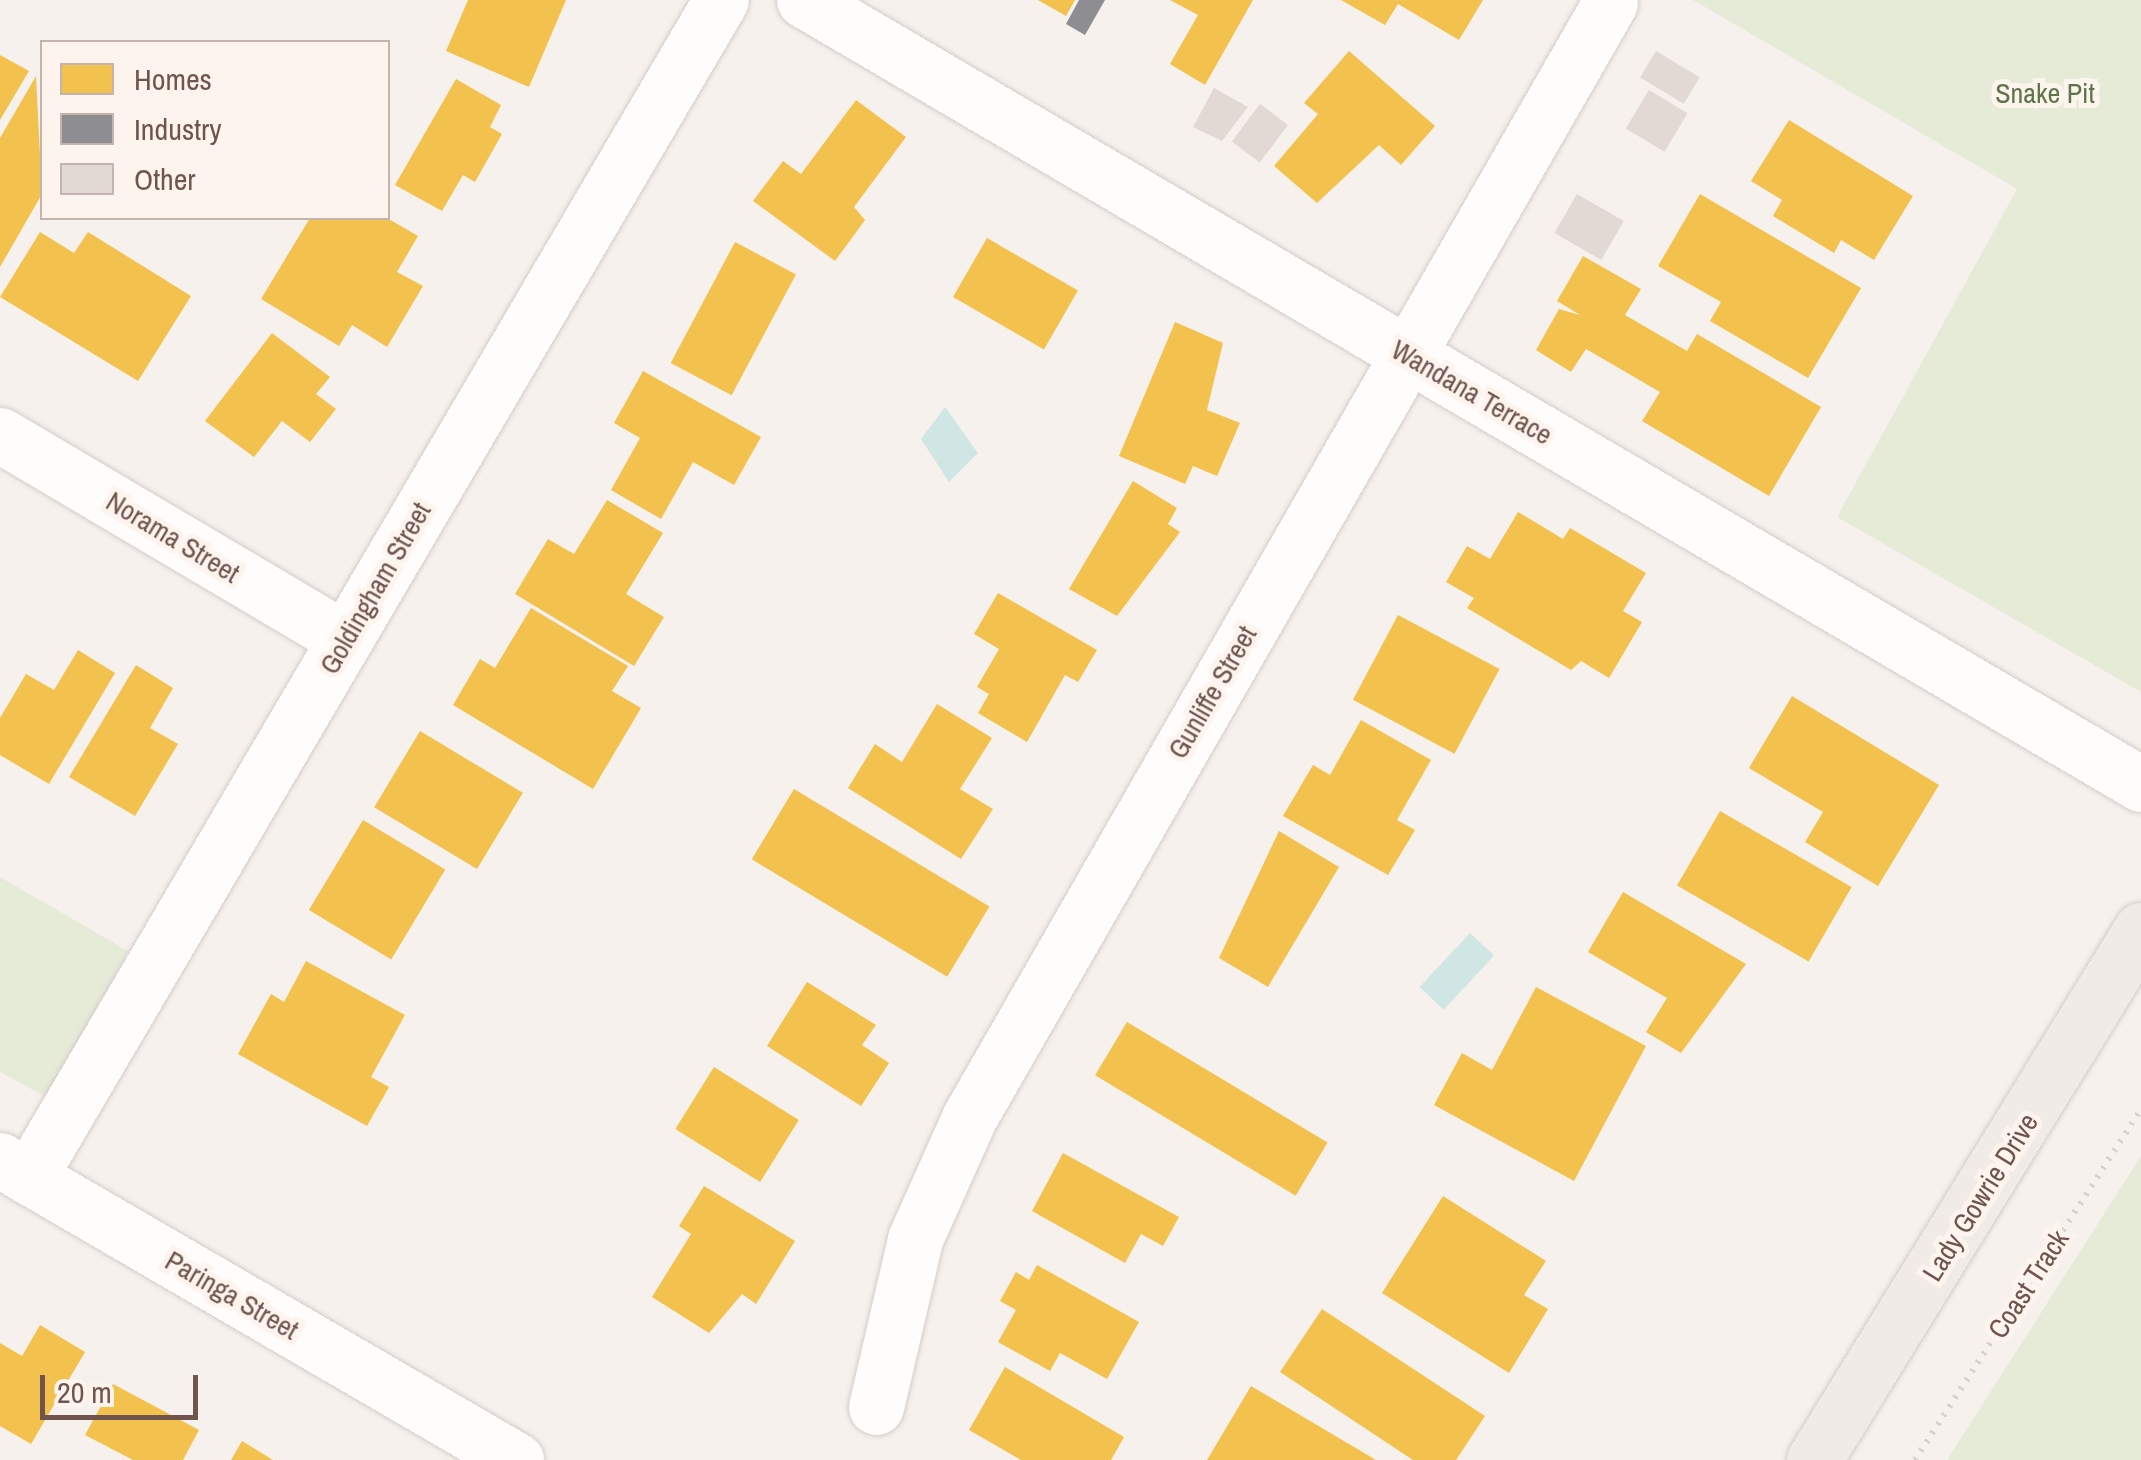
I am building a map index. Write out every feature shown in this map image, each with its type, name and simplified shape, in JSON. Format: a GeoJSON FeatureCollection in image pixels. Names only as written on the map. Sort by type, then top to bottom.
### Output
{"type":"FeatureCollection","features":[{"type":"Feature","properties":{"kind":"main road","name":"Lady Gowrie Drive"},"geometry":{"type":"LineString","coordinates":[[1814,1460],[2141,930]]}},
{"type":"Feature","properties":{"kind":"street","name":"Goldingham Street"},"geometry":{"type":"LineString","coordinates":[[14,1168],[345,639],[721,0]]}},
{"type":"Feature","properties":{"kind":"street","name":"Wandana Terrace"},"geometry":{"type":"LineString","coordinates":[[804,0],[2141,784]]}},
{"type":"Feature","properties":{"kind":"street","name":"Gunliffe Street"},"geometry":{"type":"LineString","coordinates":[[876,1406],[915,1238],[969,1118],[1610,3]]}},
{"type":"Feature","properties":{"kind":"street","name":"Norama Street"},"geometry":{"type":"LineString","coordinates":[[0,435],[345,639]]}},
{"type":"Feature","properties":{"kind":"street","name":"Paringa Street"},"geometry":{"type":"LineString","coordinates":[[14,1168],[516,1460]]}},
{"type":"Feature","properties":{"kind":"path","name":"Coast Track"},"geometry":{"type":"LineString","coordinates":[[1915,1460],[2141,1108]]}},
{"type":"Feature","properties":{"kind":"green space","name":"Snake Pit"},"geometry":{"type":"Polygon","coordinates":[[[1693,0],[2141,0],[2141,692],[1837,517],[2017,189],[1693,0]]]}},
{"type":"Feature","properties":{"kind":"green space"},"geometry":{"type":"Polygon","coordinates":[[[0,877],[128,951],[48,1098],[0,1072],[0,877]]]}},
{"type":"Feature","properties":{"kind":"green space"},"geometry":{"type":"Polygon","coordinates":[[[2141,1156],[2141,1460],[1947,1460],[2141,1156]]]}},
{"type":"Feature","properties":{"kind":"shaded area"},"geometry":{"type":"Polygon","coordinates":[[[945,407],[978,453],[949,482],[921,439],[945,407]]]}},
{"type":"Feature","properties":{"kind":"shaded area"},"geometry":{"type":"Polygon","coordinates":[[[1470,933],[1494,956],[1444,1010],[1420,987],[1470,933]]]}},
{"type":"Feature","properties":{"kind":"building: Homes"},"geometry":{"type":"Polygon","coordinates":[[[468,0],[566,0],[529,87],[446,51],[468,0]]]}},
{"type":"Feature","properties":{"kind":"building: Homes"},"geometry":{"type":"Polygon","coordinates":[[[1038,0],[1075,0],[1066,16],[1038,0]]]}},
{"type":"Feature","properties":{"kind":"building: Homes"},"geometry":{"type":"Polygon","coordinates":[[[1170,0],[1253,0],[1205,85],[1170,64],[1198,15],[1170,0]]]}},
{"type":"Feature","properties":{"kind":"building: Homes"},"geometry":{"type":"Polygon","coordinates":[[[1341,0],[1483,0],[1459,40],[1398,4],[1385,25],[1341,0]]]}},
{"type":"Feature","properties":{"kind":"building: Homes"},"geometry":{"type":"Polygon","coordinates":[[[1349,51],[1435,126],[1401,165],[1379,145],[1317,203],[1274,166],[1318,114],[1304,103],[1349,51]]]}},
{"type":"Feature","properties":{"kind":"building: Homes"},"geometry":{"type":"Polygon","coordinates":[[[0,55],[29,71],[0,120],[0,55]]]}},
{"type":"Feature","properties":{"kind":"building: Homes"},"geometry":{"type":"Polygon","coordinates":[[[36,76],[40,197],[0,267],[0,138],[36,76]]]}},
{"type":"Feature","properties":{"kind":"building: Homes"},"geometry":{"type":"Polygon","coordinates":[[[456,79],[501,105],[490,127],[502,134],[475,182],[463,175],[442,211],[395,185],[456,79]]]}},
{"type":"Feature","properties":{"kind":"building: Homes"},"geometry":{"type":"Polygon","coordinates":[[[856,100],[906,137],[854,207],[865,220],[835,261],[753,201],[783,161],[801,174],[856,100]]]}},
{"type":"Feature","properties":{"kind":"building: Homes"},"geometry":{"type":"Polygon","coordinates":[[[1789,120],[1913,196],[1874,260],[1841,240],[1834,253],[1773,216],[1782,200],[1751,181],[1789,120]]]}},
{"type":"Feature","properties":{"kind":"building: Homes"},"geometry":{"type":"Polygon","coordinates":[[[1700,194],[1861,288],[1808,378],[1710,321],[1721,302],[1658,266],[1700,194]]]}},
{"type":"Feature","properties":{"kind":"building: Homes"},"geometry":{"type":"Polygon","coordinates":[[[309,220],[390,220],[418,236],[397,272],[423,286],[387,347],[352,325],[339,346],[261,299],[309,220]]]}},
{"type":"Feature","properties":{"kind":"building: Homes"},"geometry":{"type":"Polygon","coordinates":[[[40,232],[74,253],[88,232],[191,296],[138,381],[0,297],[40,232]]]}},
{"type":"Feature","properties":{"kind":"building: Homes"},"geometry":{"type":"Polygon","coordinates":[[[987,238],[1078,290],[1044,349],[953,297],[987,238]]]}},
{"type":"Feature","properties":{"kind":"building: Homes"},"geometry":{"type":"Polygon","coordinates":[[[735,242],[796,274],[732,395],[671,363],[735,242]]]}},
{"type":"Feature","properties":{"kind":"building: Homes"},"geometry":{"type":"Polygon","coordinates":[[[1583,256],[1641,289],[1625,315],[1687,351],[1697,334],[1821,407],[1769,496],[1642,421],[1660,392],[1586,349],[1571,372],[1536,350],[1559,309],[1580,315],[1557,301],[1583,256]]]}},
{"type":"Feature","properties":{"kind":"building: Homes"},"geometry":{"type":"Polygon","coordinates":[[[1175,322],[1223,343],[1207,410],[1240,423],[1217,476],[1193,466],[1185,484],[1119,456],[1175,322]]]}},
{"type":"Feature","properties":{"kind":"building: Homes"},"geometry":{"type":"Polygon","coordinates":[[[272,333],[330,377],[316,394],[336,409],[310,442],[282,421],[254,457],[205,421],[272,333]]]}},
{"type":"Feature","properties":{"kind":"building: Homes"},"geometry":{"type":"Polygon","coordinates":[[[643,371],[761,437],[734,485],[693,462],[661,519],[611,490],[640,438],[614,423],[643,371]]]}},
{"type":"Feature","properties":{"kind":"building: Homes"},"geometry":{"type":"Polygon","coordinates":[[[1133,481],[1177,508],[1168,524],[1180,532],[1117,616],[1069,589],[1133,481]]]}},
{"type":"Feature","properties":{"kind":"building: Homes"},"geometry":{"type":"Polygon","coordinates":[[[607,500],[663,533],[626,594],[664,617],[634,666],[515,594],[548,539],[574,554],[607,500]]]}},
{"type":"Feature","properties":{"kind":"building: Homes"},"geometry":{"type":"Polygon","coordinates":[[[1518,512],[1563,539],[1570,528],[1646,573],[1623,611],[1642,622],[1609,678],[1581,661],[1571,670],[1467,608],[1474,598],[1446,582],[1467,546],[1490,559],[1518,512]]]}},
{"type":"Feature","properties":{"kind":"building: Homes"},"geometry":{"type":"Polygon","coordinates":[[[998,593],[1097,650],[1078,682],[1065,675],[1027,742],[978,713],[989,694],[977,687],[999,649],[974,634],[998,593]]]}},
{"type":"Feature","properties":{"kind":"building: Homes"},"geometry":{"type":"Polygon","coordinates":[[[531,608],[628,666],[612,691],[641,708],[593,789],[453,705],[480,659],[495,668],[531,608]]]}},
{"type":"Feature","properties":{"kind":"building: Homes"},"geometry":{"type":"Polygon","coordinates":[[[1398,615],[1500,669],[1454,754],[1353,700],[1398,615]]]}},
{"type":"Feature","properties":{"kind":"building: Homes"},"geometry":{"type":"Polygon","coordinates":[[[78,650],[115,673],[49,784],[0,755],[0,718],[26,674],[54,690],[78,650]]]}},
{"type":"Feature","properties":{"kind":"building: Homes"},"geometry":{"type":"Polygon","coordinates":[[[136,665],[173,688],[150,728],[178,744],[135,816],[69,777],[136,665]]]}},
{"type":"Feature","properties":{"kind":"building: Homes"},"geometry":{"type":"Polygon","coordinates":[[[1792,696],[1939,785],[1878,886],[1805,842],[1823,812],[1749,768],[1792,696]]]}},
{"type":"Feature","properties":{"kind":"building: Homes"},"geometry":{"type":"Polygon","coordinates":[[[937,704],[992,738],[960,789],[993,809],[961,859],[848,788],[875,744],[902,762],[937,704]]]}},
{"type":"Feature","properties":{"kind":"building: Homes"},"geometry":{"type":"Polygon","coordinates":[[[1361,720],[1431,760],[1397,820],[1415,830],[1388,875],[1283,816],[1313,765],[1330,775],[1361,720]]]}},
{"type":"Feature","properties":{"kind":"building: Homes"},"geometry":{"type":"Polygon","coordinates":[[[420,731],[523,793],[477,869],[374,807],[420,731]]]}},
{"type":"Feature","properties":{"kind":"building: Homes"},"geometry":{"type":"Polygon","coordinates":[[[794,789],[989,906],[947,977],[752,859],[794,789]]]}},
{"type":"Feature","properties":{"kind":"building: Homes"},"geometry":{"type":"Polygon","coordinates":[[[1720,811],[1852,887],[1809,961],[1677,885],[1720,811]]]}},
{"type":"Feature","properties":{"kind":"building: Homes"},"geometry":{"type":"Polygon","coordinates":[[[363,820],[445,869],[391,959],[309,910],[363,820]]]}},
{"type":"Feature","properties":{"kind":"building: Homes"},"geometry":{"type":"Polygon","coordinates":[[[1279,831],[1339,867],[1268,987],[1219,958],[1279,831]]]}},
{"type":"Feature","properties":{"kind":"building: Homes"},"geometry":{"type":"Polygon","coordinates":[[[1623,892],[1746,964],[1681,1053],[1646,1032],[1667,998],[1588,952],[1623,892]]]}},
{"type":"Feature","properties":{"kind":"building: Homes"},"geometry":{"type":"Polygon","coordinates":[[[306,961],[405,1015],[371,1077],[389,1087],[367,1126],[238,1054],[271,994],[284,1002],[306,961]]]}},
{"type":"Feature","properties":{"kind":"building: Homes"},"geometry":{"type":"Polygon","coordinates":[[[807,982],[876,1025],[862,1045],[889,1063],[861,1106],[767,1046],[807,982]]]}},
{"type":"Feature","properties":{"kind":"building: Homes"},"geometry":{"type":"Polygon","coordinates":[[[1536,987],[1646,1046],[1574,1181],[1434,1105],[1462,1053],[1492,1070],[1536,987]]]}},
{"type":"Feature","properties":{"kind":"building: Homes"},"geometry":{"type":"Polygon","coordinates":[[[1127,1022],[1328,1143],[1296,1196],[1095,1075],[1127,1022]]]}},
{"type":"Feature","properties":{"kind":"building: Homes"},"geometry":{"type":"Polygon","coordinates":[[[714,1067],[799,1120],[760,1182],[675,1129],[714,1067]]]}},
{"type":"Feature","properties":{"kind":"building: Homes"},"geometry":{"type":"Polygon","coordinates":[[[1063,1153],[1179,1217],[1163,1246],[1141,1234],[1125,1263],[1032,1211],[1063,1153]]]}},
{"type":"Feature","properties":{"kind":"building: Homes"},"geometry":{"type":"Polygon","coordinates":[[[704,1186],[795,1241],[756,1304],[742,1294],[709,1333],[652,1297],[691,1234],[679,1226],[704,1186]]]}},
{"type":"Feature","properties":{"kind":"building: Homes"},"geometry":{"type":"Polygon","coordinates":[[[1443,1196],[1546,1261],[1524,1295],[1548,1309],[1509,1373],[1382,1293],[1443,1196]]]}},
{"type":"Feature","properties":{"kind":"building: Homes"},"geometry":{"type":"Polygon","coordinates":[[[1037,1265],[1139,1322],[1107,1379],[1060,1353],[1050,1371],[998,1342],[1016,1310],[1000,1301],[1016,1272],[1029,1280],[1037,1265]]]}},
{"type":"Feature","properties":{"kind":"building: Homes"},"geometry":{"type":"Polygon","coordinates":[[[1322,1309],[1485,1416],[1456,1460],[1413,1460],[1280,1372],[1322,1309]]]}},
{"type":"Feature","properties":{"kind":"building: Homes"},"geometry":{"type":"Polygon","coordinates":[[[40,1325],[85,1352],[31,1444],[0,1426],[0,1343],[22,1356],[40,1325]]]}},
{"type":"Feature","properties":{"kind":"building: Homes"},"geometry":{"type":"Polygon","coordinates":[[[1005,1367],[1124,1437],[1111,1460],[1021,1460],[969,1430],[1005,1367]]]}},
{"type":"Feature","properties":{"kind":"building: Homes"},"geometry":{"type":"Polygon","coordinates":[[[113,1384],[199,1430],[183,1460],[133,1460],[85,1435],[113,1384]]]}},
{"type":"Feature","properties":{"kind":"building: Homes"},"geometry":{"type":"Polygon","coordinates":[[[1251,1386],[1376,1460],[1207,1460],[1251,1386]]]}},
{"type":"Feature","properties":{"kind":"building: Homes"},"geometry":{"type":"Polygon","coordinates":[[[242,1441],[273,1460],[231,1460],[242,1441]]]}},
{"type":"Feature","properties":{"kind":"building: Industry"},"geometry":{"type":"Polygon","coordinates":[[[1079,0],[1105,0],[1085,35],[1066,24],[1079,0]]]}},
{"type":"Feature","properties":{"kind":"building: Other"},"geometry":{"type":"Polygon","coordinates":[[[1656,51],[1700,77],[1684,104],[1640,78],[1656,51]]]}},
{"type":"Feature","properties":{"kind":"building: Other"},"geometry":{"type":"Polygon","coordinates":[[[1214,88],[1248,107],[1222,141],[1193,127],[1214,88]]]}},
{"type":"Feature","properties":{"kind":"building: Other"},"geometry":{"type":"Polygon","coordinates":[[[1649,90],[1688,113],[1664,152],[1626,129],[1649,90]]]}},
{"type":"Feature","properties":{"kind":"building: Other"},"geometry":{"type":"Polygon","coordinates":[[[1260,104],[1288,125],[1260,163],[1232,142],[1260,104]]]}},
{"type":"Feature","properties":{"kind":"building: Other"},"geometry":{"type":"Polygon","coordinates":[[[1577,194],[1624,221],[1601,260],[1554,233],[1577,194]]]}}]}
